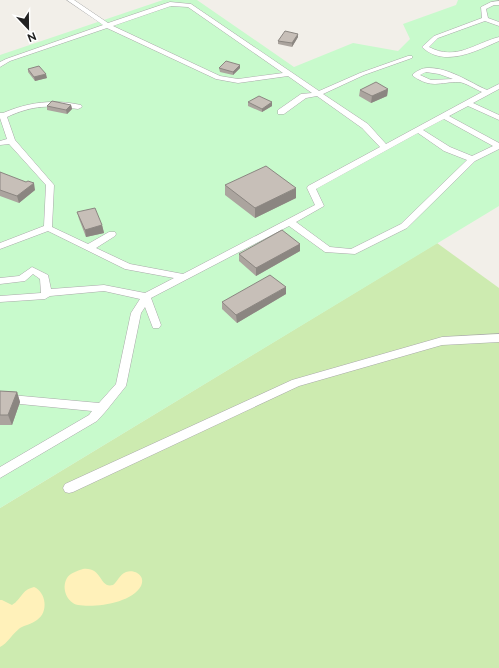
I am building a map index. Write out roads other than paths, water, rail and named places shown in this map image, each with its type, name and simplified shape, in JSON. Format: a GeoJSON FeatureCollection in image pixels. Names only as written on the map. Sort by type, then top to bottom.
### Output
{"type":"FeatureCollection","features":[{"type":"Feature","properties":{"kind":"lane"},"geometry":{"type":"LineString","coordinates":[[70,0],[108,26],[218,78],[238,81],[290,74]]}},
{"type":"Feature","properties":{"kind":"lane"},"geometry":{"type":"LineString","coordinates":[[485,20],[483,8],[493,3],[499,3]]}},
{"type":"Feature","properties":{"kind":"lane"},"geometry":{"type":"LineString","coordinates":[[0,65],[8,60],[170,4],[189,5],[365,126],[385,148]]}},
{"type":"Feature","properties":{"kind":"lane"},"geometry":{"type":"LineString","coordinates":[[499,24],[485,20],[436,36],[425,47],[434,54],[447,56],[461,54],[499,39]]}},
{"type":"Feature","properties":{"kind":"lane"},"geometry":{"type":"LineString","coordinates":[[281,112],[304,96],[318,94],[362,74],[410,57]]}},
{"type":"Feature","properties":{"kind":"lane"},"geometry":{"type":"LineString","coordinates":[[460,80],[438,83],[423,81],[415,75],[426,70],[448,74],[487,92]]}},
{"type":"Feature","properties":{"kind":"lane"},"geometry":{"type":"LineString","coordinates":[[0,473],[93,418],[121,386],[136,313],[146,297],[320,206],[311,188],[499,86]]}},
{"type":"Feature","properties":{"kind":"lane"},"geometry":{"type":"LineString","coordinates":[[48,228],[50,186],[11,141],[2,115],[22,107],[49,102],[78,107]]}},
{"type":"Feature","properties":{"kind":"lane"},"geometry":{"type":"LineString","coordinates":[[468,103],[499,118]]}},
{"type":"Feature","properties":{"kind":"lane"},"geometry":{"type":"LineString","coordinates":[[444,116],[499,146]]}},
{"type":"Feature","properties":{"kind":"lane"},"geometry":{"type":"LineString","coordinates":[[418,130],[447,149],[472,159]]}},
{"type":"Feature","properties":{"kind":"lane"},"geometry":{"type":"LineString","coordinates":[[0,143],[11,141]]}},
{"type":"Feature","properties":{"kind":"lane"},"geometry":{"type":"LineString","coordinates":[[290,222],[328,250],[352,252],[404,226],[472,159],[499,146]]}},
{"type":"Feature","properties":{"kind":"lane"},"geometry":{"type":"LineString","coordinates":[[0,246],[48,228],[128,267],[184,277]]}},
{"type":"Feature","properties":{"kind":"lane"},"geometry":{"type":"LineString","coordinates":[[88,248],[112,234]]}},
{"type":"Feature","properties":{"kind":"lane"},"geometry":{"type":"LineString","coordinates":[[0,280],[22,279],[32,270],[45,277],[46,293]]}},
{"type":"Feature","properties":{"kind":"lane"},"geometry":{"type":"LineString","coordinates":[[0,299],[45,296],[46,293],[104,288],[146,297]]}},
{"type":"Feature","properties":{"kind":"lane"},"geometry":{"type":"LineString","coordinates":[[146,297],[156,325]]}},
{"type":"Feature","properties":{"kind":"lane"},"geometry":{"type":"LineString","coordinates":[[69,488],[296,383],[442,341],[499,338]]}},
{"type":"Feature","properties":{"kind":"lane"},"geometry":{"type":"LineString","coordinates":[[0,398],[102,408]]}}]}
